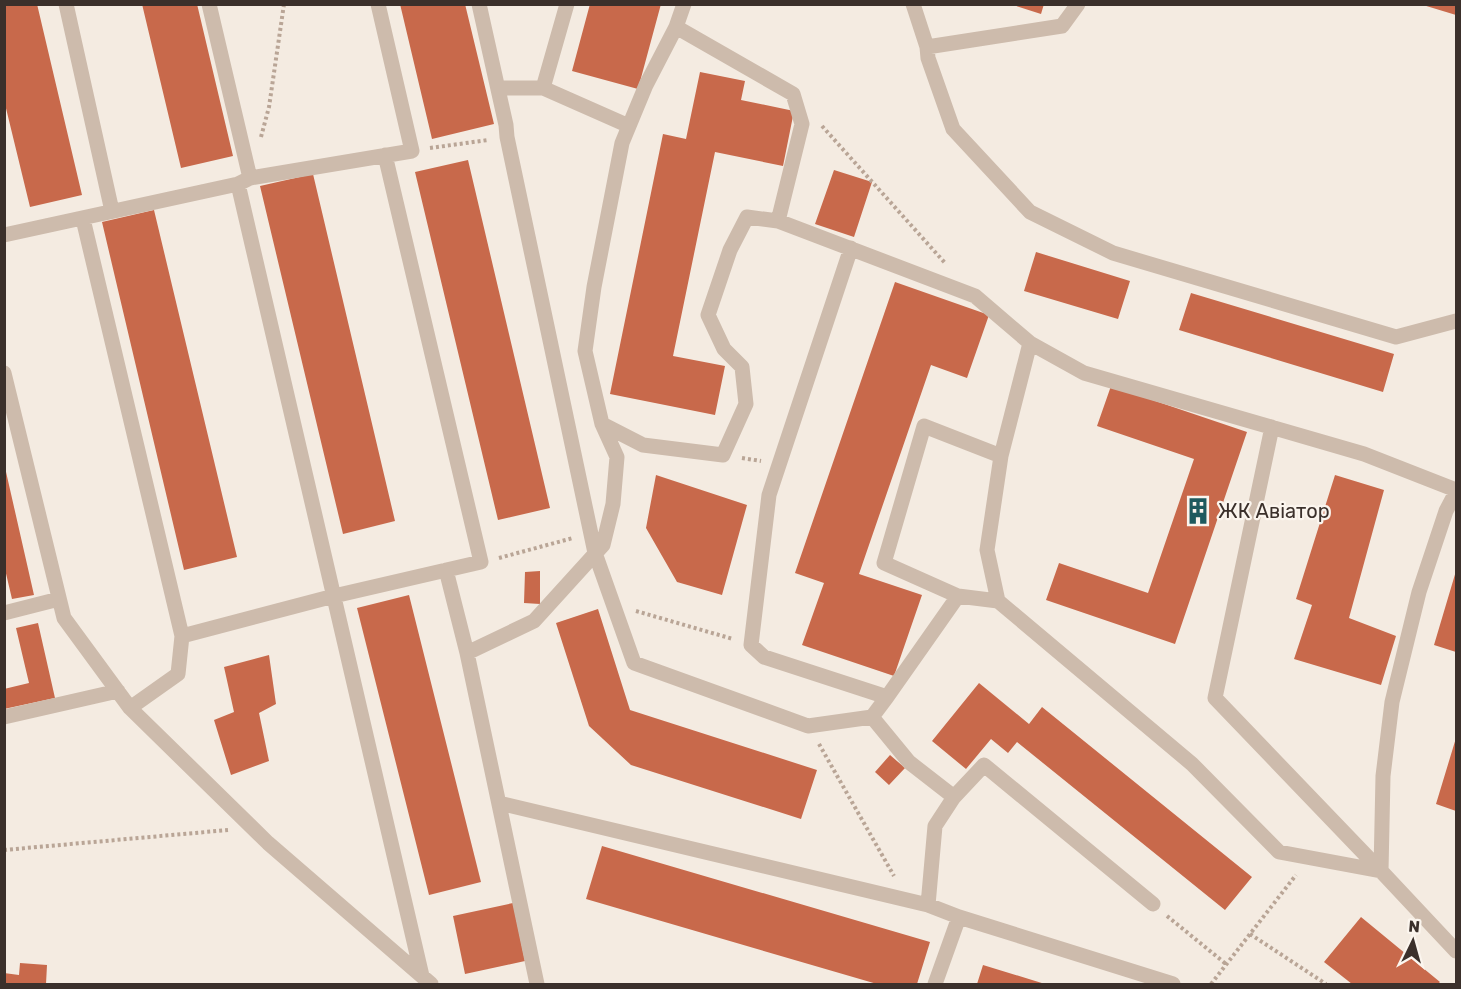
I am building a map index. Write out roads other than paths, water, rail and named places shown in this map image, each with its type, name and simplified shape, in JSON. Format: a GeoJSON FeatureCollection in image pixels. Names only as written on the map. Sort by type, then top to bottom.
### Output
{"type":"FeatureCollection","features":[{"type":"Feature","properties":{"kind":"street"},"geometry":{"type":"LineString","coordinates":[[66,4],[112,212]]}},
{"type":"Feature","properties":{"kind":"street"},"geometry":{"type":"LineString","coordinates":[[209,4],[244,181],[334,596],[426,980]]}},
{"type":"Feature","properties":{"kind":"street"},"geometry":{"type":"LineString","coordinates":[[4,236],[244,181],[412,151],[378,4]]}},
{"type":"Feature","properties":{"kind":"street"},"geometry":{"type":"LineString","coordinates":[[479,4],[595,553],[634,663],[808,726],[872,717],[958,596]]}},
{"type":"Feature","properties":{"kind":"street"},"geometry":{"type":"LineString","coordinates":[[543,88],[567,4]]}},
{"type":"Feature","properties":{"kind":"street"},"geometry":{"type":"LineString","coordinates":[[467,654],[534,621],[603,545],[613,504],[617,457],[602,424],[585,351],[594,287],[622,143],[646,85],[676,27],[684,4]]}},
{"type":"Feature","properties":{"kind":"street"},"geometry":{"type":"LineString","coordinates":[[913,4],[928,58],[953,129],[1030,212],[1113,253],[1396,337],[1456,321]]}},
{"type":"Feature","properties":{"kind":"street"},"geometry":{"type":"LineString","coordinates":[[927,48],[1062,26],[1078,4]]}},
{"type":"Feature","properties":{"kind":"street"},"geometry":{"type":"LineString","coordinates":[[676,27],[793,94],[802,124],[777,221]]}},
{"type":"Feature","properties":{"kind":"street"},"geometry":{"type":"LineString","coordinates":[[498,88],[543,88],[629,126]]}},
{"type":"Feature","properties":{"kind":"street"},"geometry":{"type":"LineString","coordinates":[[182,636],[334,596],[481,562],[385,155]]}},
{"type":"Feature","properties":{"kind":"street"},"geometry":{"type":"LineString","coordinates":[[602,424],[643,445],[723,455],[747,404],[742,367],[724,349],[708,315],[730,250],[747,217],[777,221],[975,296],[1030,343],[1084,373],[1364,454],[1456,491],[1446,511],[1419,592],[1392,702],[1383,776],[1381,871]]}},
{"type":"Feature","properties":{"kind":"street"},"geometry":{"type":"LineString","coordinates":[[83,219],[182,636],[178,674],[130,708]]}},
{"type":"Feature","properties":{"kind":"street"},"geometry":{"type":"LineString","coordinates":[[851,248],[769,495],[751,645],[764,657],[887,697]]}},
{"type":"Feature","properties":{"kind":"street"},"geometry":{"type":"LineString","coordinates":[[998,601],[987,550],[1001,456],[1030,343]]}},
{"type":"Feature","properties":{"kind":"street"},"geometry":{"type":"LineString","coordinates":[[4,373],[64,618],[130,708],[253,828],[426,980]]}},
{"type":"Feature","properties":{"kind":"street"},"geometry":{"type":"LineString","coordinates":[[1001,456],[924,426],[884,563],[958,596],[998,601],[1192,764],[1279,852],[1381,871]]}},
{"type":"Feature","properties":{"kind":"street"},"geometry":{"type":"LineString","coordinates":[[1272,427],[1215,698],[1456,951]]}},
{"type":"Feature","properties":{"kind":"street"},"geometry":{"type":"LineString","coordinates":[[446,570],[467,654],[537,984]]}},
{"type":"Feature","properties":{"kind":"street"},"geometry":{"type":"LineString","coordinates":[[4,613],[59,598]]}},
{"type":"Feature","properties":{"kind":"street"},"geometry":{"type":"LineString","coordinates":[[4,717],[118,691]]}},
{"type":"Feature","properties":{"kind":"street"},"geometry":{"type":"LineString","coordinates":[[872,717],[909,762],[954,797]]}},
{"type":"Feature","properties":{"kind":"street"},"geometry":{"type":"LineString","coordinates":[[928,905],[935,826],[954,797],[984,765],[1153,904]]}},
{"type":"Feature","properties":{"kind":"street"},"geometry":{"type":"LineString","coordinates":[[499,803],[928,905],[959,917],[1173,984]]}},
{"type":"Feature","properties":{"kind":"street"},"geometry":{"type":"LineString","coordinates":[[936,984],[959,917]]}},
{"type":"Feature","properties":{"kind":"place","name":"ЖК Авіатор"},"geometry":{"type":"Point","coordinates":[1198,511]}}]}
